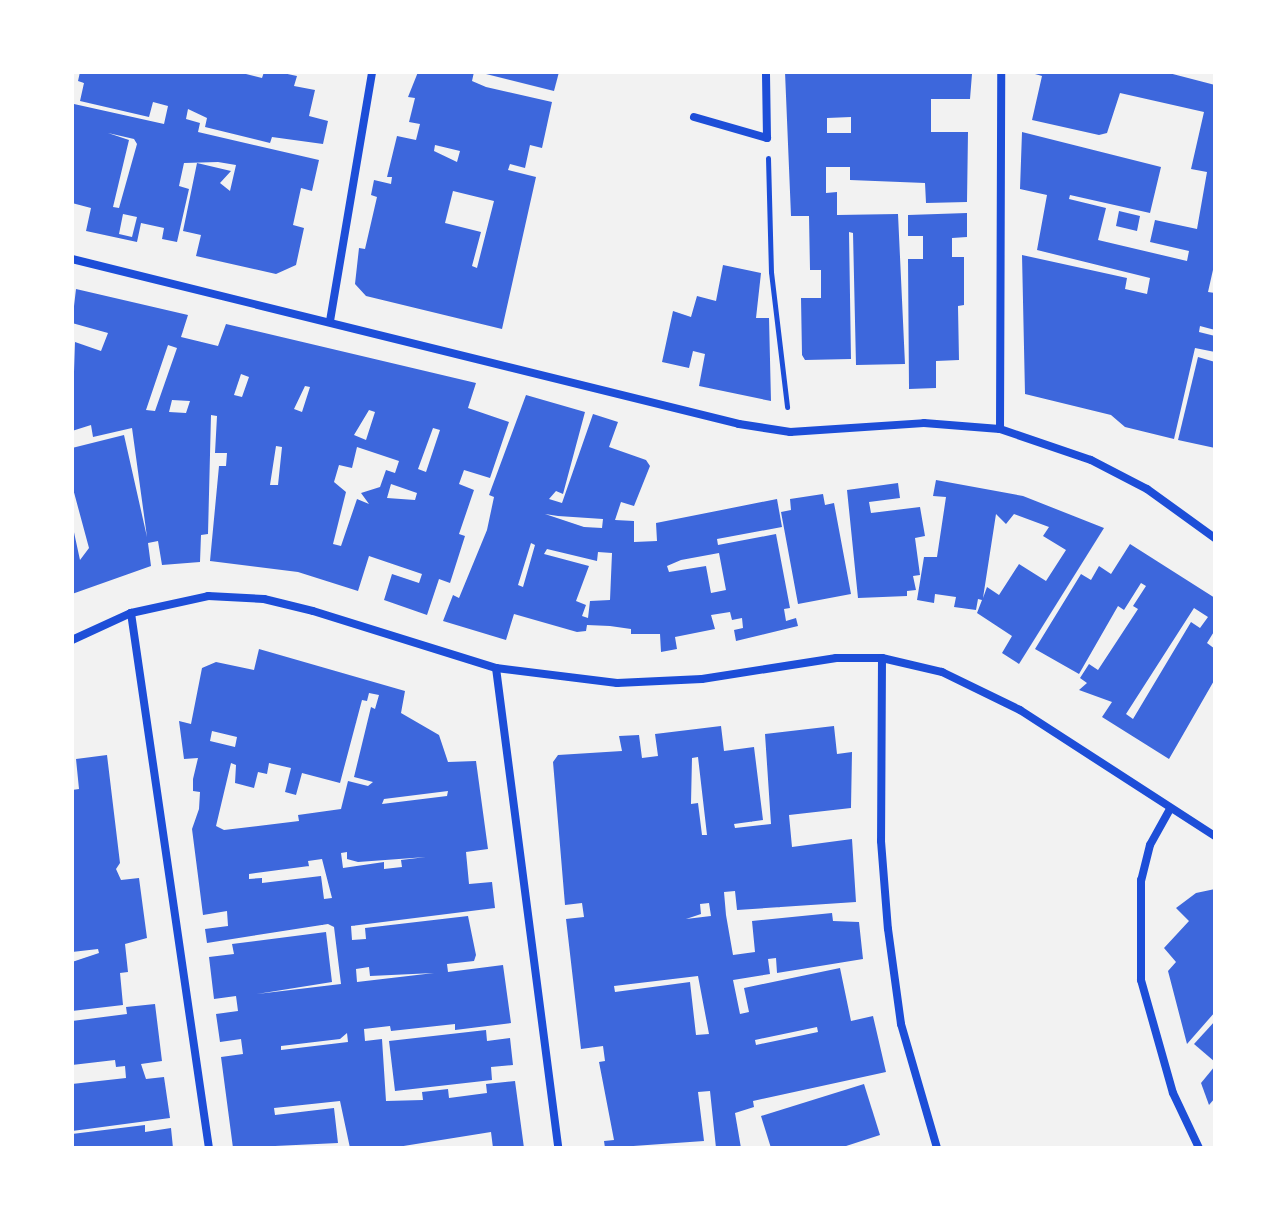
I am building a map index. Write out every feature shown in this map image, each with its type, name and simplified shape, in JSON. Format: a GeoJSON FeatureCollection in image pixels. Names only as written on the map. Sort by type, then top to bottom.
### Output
{"type":"FeatureCollection","features":[{"type":"Feature","properties":{"kind":"street"},"geometry":{"type":"LineString","coordinates":[[330,321],[372,72]]}},
{"type":"Feature","properties":{"kind":"street"},"geometry":{"type":"LineString","coordinates":[[694,117],[767,138],[766,72]]}},
{"type":"Feature","properties":{"kind":"street"},"geometry":{"type":"LineString","coordinates":[[1000,429],[1001,72]]}},
{"type":"Feature","properties":{"kind":"street"},"geometry":{"type":"LineString","coordinates":[[72,259],[715,419],[790,432],[924,423],[1000,429],[1091,460],[1147,489],[1215,538]]}},
{"type":"Feature","properties":{"kind":"street"},"geometry":{"type":"LineString","coordinates":[[72,640],[131,613],[208,596],[264,599],[496,668],[617,683],[702,679],[836,658],[882,658],[942,672],[1010,705],[1215,836]]}},
{"type":"Feature","properties":{"kind":"street"},"geometry":{"type":"LineString","coordinates":[[131,613],[209,1148]]}},
{"type":"Feature","properties":{"kind":"street"},"geometry":{"type":"LineString","coordinates":[[882,658],[881,841],[888,929],[901,1024],[937,1148]]}},
{"type":"Feature","properties":{"kind":"street"},"geometry":{"type":"LineString","coordinates":[[496,668],[558,1148]]}},
{"type":"Feature","properties":{"kind":"street"},"geometry":{"type":"LineString","coordinates":[[1170,809],[1150,845],[1141,880],[1141,980],[1173,1093],[1199,1148]]}},
{"type":"Feature","properties":{"kind":"path"},"geometry":{"type":"LineString","coordinates":[[767,138],[771,272],[790,432]]}},
{"type":"Feature","properties":{"kind":"building"},"geometry":{"type":"Polygon","coordinates":[[[80,72],[238,72],[262,78],[264,72],[278,72],[297,76],[294,86],[315,90],[309,116],[328,121],[323,144],[272,137],[270,143],[205,127],[207,118],[188,109],[186,119],[200,123],[198,132],[319,160],[312,191],[301,188],[293,225],[304,228],[296,265],[276,274],[196,256],[201,235],[183,231],[197,163],[231,171],[220,183],[230,191],[236,165],[218,162],[184,163],[179,186],[189,189],[177,242],[162,239],[164,228],[141,223],[137,242],[86,231],[91,208],[72,203],[74,104],[164,124],[168,106],[153,102],[149,117],[80,101],[84,83],[78,81],[80,72]],[[108,133],[129,140],[113,207],[119,208],[137,144],[134,139],[108,133]],[[123,214],[119,234],[132,237],[137,217],[123,214]]]}},
{"type":"Feature","properties":{"kind":"building"},"geometry":{"type":"Polygon","coordinates":[[[418,72],[474,72],[472,81],[486,87],[552,102],[542,148],[530,145],[525,168],[510,164],[508,170],[536,177],[502,329],[366,296],[355,284],[359,248],[365,249],[377,197],[371,195],[374,180],[391,184],[392,177],[387,177],[397,136],[416,140],[420,124],[409,122],[415,98],[408,97],[418,72]],[[435,145],[434,151],[457,162],[460,151],[435,145]],[[453,191],[445,223],[481,232],[472,266],[477,268],[494,201],[453,191]]]}},
{"type":"Feature","properties":{"kind":"building"},"geometry":{"type":"Polygon","coordinates":[[[478,72],[559,72],[554,91],[478,72]]]}},
{"type":"Feature","properties":{"kind":"building"},"geometry":{"type":"Polygon","coordinates":[[[785,72],[972,74],[970,99],[931,99],[931,132],[968,132],[967,202],[926,203],[925,183],[850,180],[850,167],[826,167],[826,193],[837,192],[837,215],[898,214],[905,364],[856,365],[853,233],[849,232],[851,359],[805,360],[802,355],[801,298],[821,298],[821,270],[810,270],[809,216],[791,216],[785,72]],[[851,117],[827,118],[827,133],[851,133],[851,117]]]}},
{"type":"Feature","properties":{"kind":"building"},"geometry":{"type":"Polygon","coordinates":[[[1028,72],[1165,72],[1215,85],[1215,261],[1208,292],[1215,293],[1215,330],[1200,326],[1199,332],[1215,336],[1215,352],[1195,348],[1174,439],[1125,427],[1111,415],[1025,394],[1022,255],[1127,278],[1125,289],[1147,294],[1150,278],[1037,250],[1047,195],[1020,189],[1022,132],[1161,167],[1150,213],[1070,195],[1069,199],[1106,208],[1098,240],[1187,261],[1189,251],[1150,242],[1155,220],[1197,229],[1207,172],[1191,169],[1204,112],[1120,93],[1107,133],[1099,135],[1032,120],[1042,76],[1028,72]]]}},
{"type":"Feature","properties":{"kind":"building"},"geometry":{"type":"Polygon","coordinates":[[[1119,211],[1140,216],[1137,231],[1116,226],[1119,211]]]}},
{"type":"Feature","properties":{"kind":"building"},"geometry":{"type":"Polygon","coordinates":[[[967,213],[967,237],[952,238],[952,257],[964,257],[964,305],[958,306],[959,360],[936,361],[936,388],[909,389],[908,259],[923,259],[923,236],[908,236],[908,215],[967,213]]]}},
{"type":"Feature","properties":{"kind":"building"},"geometry":{"type":"Polygon","coordinates":[[[723,265],[761,273],[756,318],[769,318],[771,401],[699,386],[705,354],[693,351],[689,368],[662,362],[673,311],[691,317],[697,296],[716,301],[723,265]]]}},
{"type":"Feature","properties":{"kind":"building"},"geometry":{"type":"Polygon","coordinates":[[[76,289],[188,315],[181,337],[218,346],[226,324],[476,383],[468,408],[509,422],[490,478],[464,470],[459,484],[474,490],[459,534],[465,536],[450,583],[439,579],[427,615],[384,600],[392,574],[419,583],[422,574],[369,556],[358,591],[298,572],[210,561],[219,466],[226,466],[227,453],[215,453],[217,416],[211,415],[208,534],[201,535],[200,562],[162,565],[158,541],[148,543],[151,566],[72,594],[72,523],[80,560],[89,548],[72,485],[72,448],[124,435],[147,537],[132,428],[93,437],[91,425],[72,431],[75,342],[101,351],[108,333],[72,323],[76,289]],[[168,345],[146,410],[155,411],[177,348],[168,345]],[[241,374],[234,395],[242,397],[249,377],[241,374]],[[305,386],[294,409],[302,412],[310,387],[305,386]],[[172,400],[169,412],[186,413],[190,401],[172,400]],[[369,410],[354,435],[366,440],[375,412],[369,410]],[[433,428],[418,469],[426,472],[440,430],[433,428]],[[276,446],[270,485],[278,485],[282,447],[276,446]],[[357,447],[352,468],[339,465],[334,482],[346,492],[333,544],[341,546],[357,499],[369,504],[361,493],[380,487],[386,470],[395,473],[399,461],[357,447]],[[391,484],[387,498],[415,500],[417,493],[391,484]]]}},
{"type":"Feature","properties":{"kind":"building"},"geometry":{"type":"Polygon","coordinates":[[[1198,357],[1215,362],[1215,448],[1178,440],[1198,357]]]}},
{"type":"Feature","properties":{"kind":"building"},"geometry":{"type":"Polygon","coordinates":[[[526,395],[585,412],[563,494],[556,491],[549,499],[562,503],[593,414],[618,422],[609,447],[646,460],[650,466],[634,506],[621,502],[615,520],[634,521],[634,542],[657,541],[656,523],[777,499],[782,527],[717,539],[718,545],[776,534],[790,608],[784,609],[786,621],[796,618],[798,626],[736,641],[734,630],[743,628],[742,618],[732,620],[730,612],[711,615],[715,629],[675,637],[677,649],[661,652],[660,634],[631,634],[631,629],[610,626],[587,625],[586,631],[577,632],[514,614],[506,640],[443,621],[453,595],[459,598],[487,530],[494,497],[489,495],[526,395]],[[545,514],[584,527],[602,528],[603,519],[545,514]],[[531,543],[518,585],[523,587],[535,545],[531,543]],[[547,549],[544,554],[589,566],[576,601],[586,605],[582,616],[588,618],[590,601],[610,600],[612,553],[598,552],[597,561],[547,549]],[[719,553],[681,560],[667,566],[669,572],[706,566],[711,593],[726,590],[719,553]]]}},
{"type":"Feature","properties":{"kind":"building"},"geometry":{"type":"Polygon","coordinates":[[[936,480],[1023,496],[1104,528],[1019,664],[1002,653],[1012,636],[977,613],[982,600],[978,599],[976,610],[954,607],[956,597],[935,594],[934,603],[917,600],[924,557],[937,557],[946,497],[933,496],[936,480]],[[996,514],[983,598],[987,587],[999,595],[1019,564],[1046,581],[1066,550],[1043,536],[1049,527],[1014,514],[1006,524],[996,514]]]}},
{"type":"Feature","properties":{"kind":"building"},"geometry":{"type":"Polygon","coordinates":[[[898,483],[900,498],[869,502],[871,513],[920,507],[925,536],[915,538],[920,575],[913,576],[916,590],[907,591],[907,596],[858,598],[847,490],[898,483]]]}},
{"type":"Feature","properties":{"kind":"building"},"geometry":{"type":"Polygon","coordinates":[[[823,494],[825,505],[834,503],[851,594],[798,604],[781,512],[791,510],[790,499],[823,494]]]}},
{"type":"Feature","properties":{"kind":"building"},"geometry":{"type":"Polygon","coordinates":[[[1130,544],[1215,598],[1215,630],[1207,643],[1215,649],[1215,679],[1169,759],[1102,717],[1112,702],[1079,690],[1087,683],[1080,678],[1089,664],[1098,670],[1138,609],[1133,606],[1146,586],[1141,583],[1124,610],[1118,606],[1079,674],[1035,649],[1081,574],[1091,580],[1099,566],[1111,574],[1130,544]],[[1194,608],[1126,714],[1133,719],[1191,622],[1200,628],[1208,617],[1194,608]]]}},
{"type":"Feature","properties":{"kind":"building"},"geometry":{"type":"Polygon","coordinates":[[[259,649],[405,691],[401,713],[439,735],[448,762],[476,761],[488,849],[466,852],[469,884],[492,882],[495,908],[351,926],[352,940],[366,939],[365,928],[468,916],[476,955],[474,961],[447,964],[448,972],[503,965],[511,1023],[455,1030],[455,1024],[391,1031],[390,1026],[364,1029],[365,1041],[382,1039],[386,1101],[423,1100],[422,1092],[448,1089],[449,1098],[487,1093],[486,1084],[515,1081],[524,1148],[493,1148],[491,1132],[391,1148],[350,1148],[340,1101],[274,1108],[275,1115],[334,1108],[338,1143],[233,1148],[221,1057],[243,1054],[241,1039],[220,1042],[216,1014],[238,1011],[236,996],[214,999],[209,957],[234,954],[232,944],[326,932],[332,982],[257,994],[341,984],[334,927],[328,924],[207,943],[205,929],[228,926],[227,911],[203,915],[192,829],[199,809],[200,792],[193,791],[198,758],[184,759],[179,721],[191,724],[202,668],[216,662],[254,670],[259,649]],[[369,693],[367,701],[362,700],[340,783],[302,773],[296,795],[285,792],[291,768],[269,763],[267,774],[258,772],[254,788],[235,783],[236,765],[231,763],[216,826],[224,830],[299,821],[298,815],[341,809],[348,781],[368,786],[373,782],[354,777],[371,707],[375,709],[379,695],[369,693]],[[212,731],[210,741],[235,747],[237,737],[212,731]],[[448,791],[384,799],[382,804],[447,796],[448,791]],[[347,852],[341,853],[343,868],[384,862],[384,869],[402,867],[401,860],[426,857],[358,862],[347,859],[347,852]],[[322,859],[308,861],[309,866],[249,874],[249,879],[262,878],[262,883],[321,876],[324,899],[332,898],[322,859]],[[369,967],[356,969],[357,982],[434,973],[370,976],[369,967]],[[347,1033],[340,1039],[281,1046],[281,1050],[348,1042],[347,1033]]]}},
{"type":"Feature","properties":{"kind":"building"},"geometry":{"type":"Polygon","coordinates":[[[721,726],[724,751],[754,747],[763,820],[734,824],[735,828],[771,824],[765,734],[834,726],[837,754],[852,752],[851,808],[789,815],[792,847],[852,839],[856,902],[737,910],[735,891],[724,892],[726,915],[733,955],[755,952],[752,921],[832,913],[833,921],[859,922],[863,959],[777,973],[776,958],[768,959],[770,974],[733,980],[740,1014],[749,1012],[744,988],[840,968],[851,1021],[873,1016],[886,1072],[753,1101],[754,1107],[735,1113],[741,1148],[716,1148],[710,1091],[698,1092],[704,1141],[605,1148],[604,1141],[614,1140],[599,1062],[605,1061],[603,1046],[581,1049],[566,919],[584,917],[582,903],[565,905],[553,762],[558,755],[622,751],[619,736],[639,735],[642,758],[658,756],[655,734],[721,726]],[[698,757],[692,758],[691,804],[698,803],[702,835],[707,835],[698,757]],[[709,903],[700,904],[701,914],[686,919],[711,916],[709,903]],[[698,976],[614,986],[615,992],[690,982],[696,1035],[709,1034],[698,976]],[[817,1027],[755,1040],[756,1045],[818,1032],[817,1027]]]}},
{"type":"Feature","properties":{"kind":"building"},"geometry":{"type":"Polygon","coordinates":[[[107,755],[120,863],[116,869],[121,880],[139,878],[147,938],[125,944],[128,972],[120,973],[123,1005],[72,1011],[72,962],[99,953],[98,949],[72,952],[72,790],[79,789],[76,759],[107,755]]]}},
{"type":"Feature","properties":{"kind":"building"},"geometry":{"type":"Polygon","coordinates":[[[1215,889],[1215,1012],[1187,1044],[1168,971],[1176,962],[1164,948],[1189,921],[1176,908],[1196,893],[1215,889]]]}},
{"type":"Feature","properties":{"kind":"building"},"geometry":{"type":"Polygon","coordinates":[[[155,1004],[162,1061],[141,1064],[146,1079],[164,1077],[170,1118],[72,1131],[72,1084],[126,1078],[125,1066],[116,1067],[115,1060],[72,1065],[72,1021],[127,1014],[126,1007],[155,1004]]]}},
{"type":"Feature","properties":{"kind":"building"},"geometry":{"type":"Polygon","coordinates":[[[1215,1021],[1215,1062],[1194,1044],[1215,1021]]]}},
{"type":"Feature","properties":{"kind":"building"},"geometry":{"type":"Polygon","coordinates":[[[486,1030],[487,1041],[510,1038],[513,1065],[491,1067],[492,1080],[395,1091],[389,1041],[486,1030]]]}},
{"type":"Feature","properties":{"kind":"building"},"geometry":{"type":"Polygon","coordinates":[[[1215,1066],[1215,1098],[1209,1105],[1201,1083],[1215,1066]]]}},
{"type":"Feature","properties":{"kind":"building"},"geometry":{"type":"Polygon","coordinates":[[[864,1084],[880,1135],[840,1148],[771,1148],[761,1116],[864,1084]]]}},
{"type":"Feature","properties":{"kind":"building"},"geometry":{"type":"Polygon","coordinates":[[[145,1125],[145,1132],[171,1128],[173,1148],[72,1148],[72,1134],[145,1125]]]}}]}
